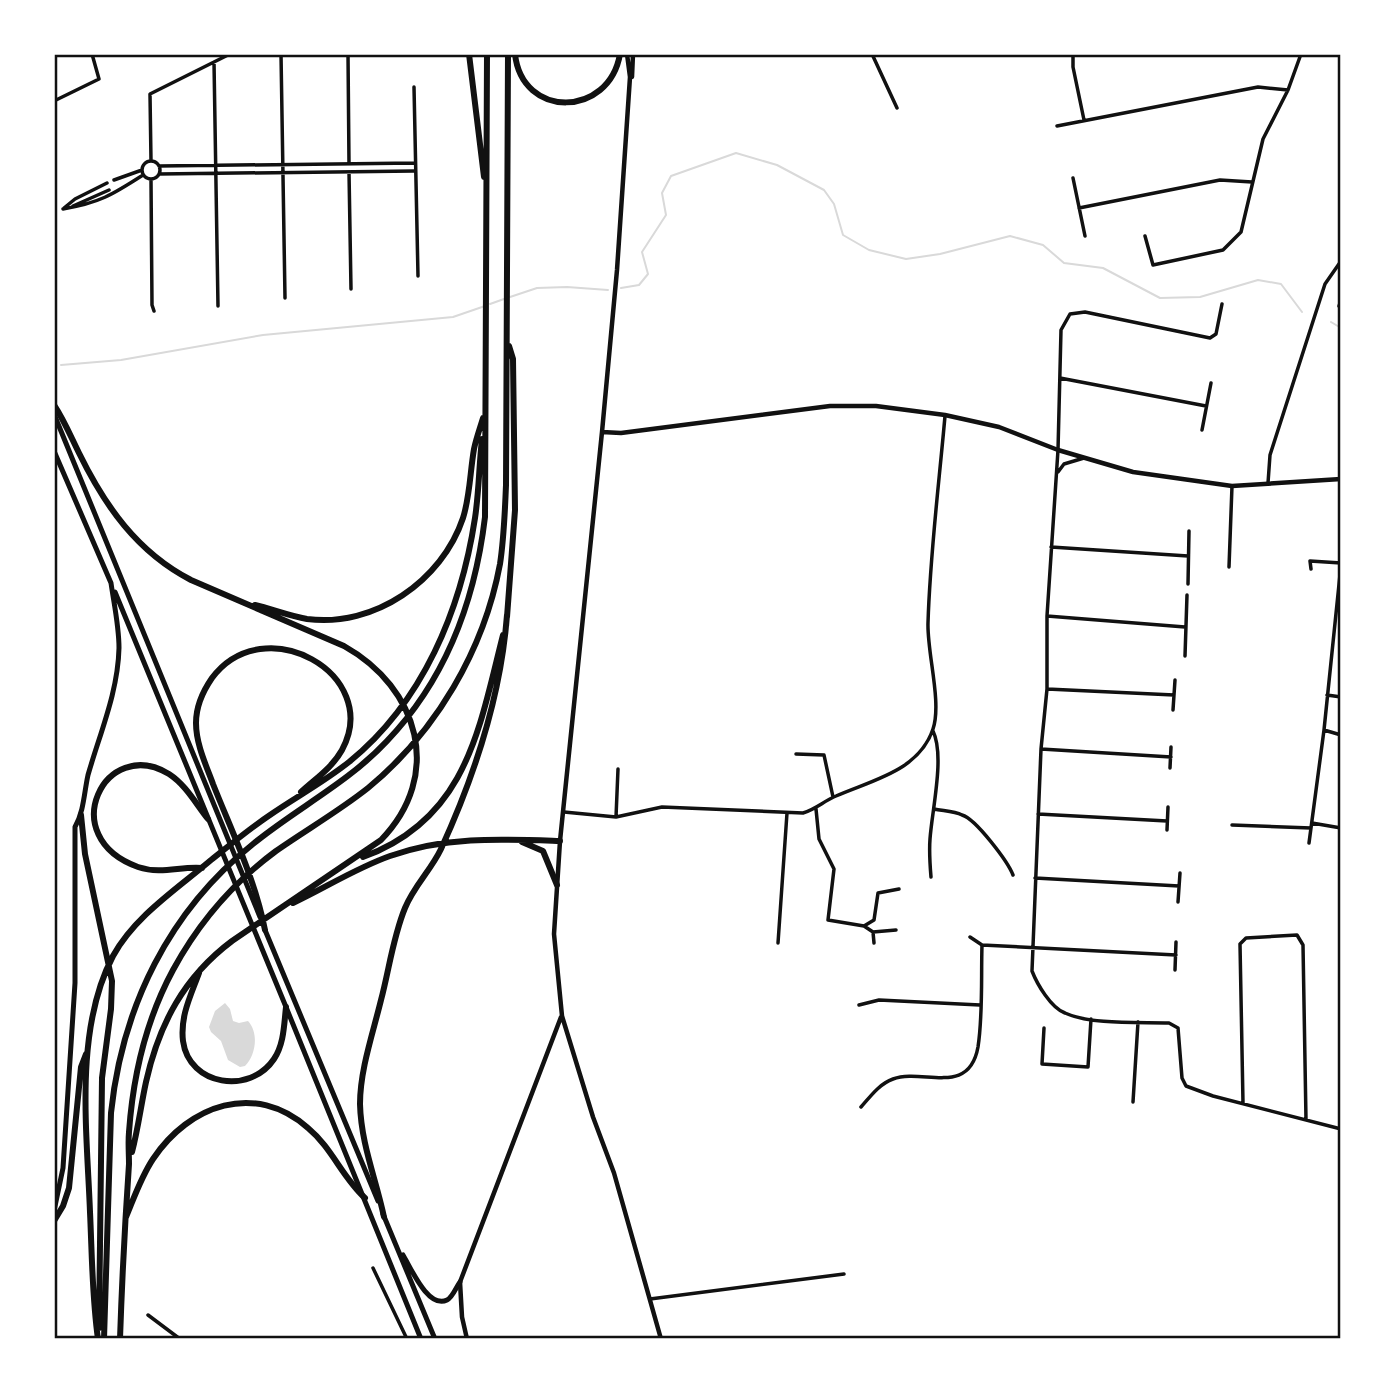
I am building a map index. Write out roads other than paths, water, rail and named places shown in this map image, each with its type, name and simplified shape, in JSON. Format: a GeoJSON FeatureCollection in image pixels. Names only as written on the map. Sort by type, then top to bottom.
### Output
{"type":"FeatureCollection","features":[{"type":"Feature","properties":{"kind":"highway"},"geometry":{"type":"LineString","coordinates":[[469,54],[487,199]]}},
{"type":"Feature","properties":{"kind":"highway"},"geometry":{"type":"LineString","coordinates":[[104,1339],[111,1113],[120,1055],[131,1015],[151,969],[176,927],[205,889],[254,842],[351,775],[407,719],[453,644],[465,614],[480,559],[485,517],[487,54]]}},
{"type":"Feature","properties":{"kind":"highway"},"geometry":{"type":"LineString","coordinates":[[120,1339],[129,1134],[135,1081],[150,1023],[182,955],[218,906],[262,862],[368,788],[391,766],[435,716],[456,682],[476,642],[489,607],[500,564],[506,485],[508,54]]}},
{"type":"Feature","properties":{"kind":"highway"},"geometry":{"type":"LineString","coordinates":[[514,54],[520,73],[530,88],[542,97],[567,103],[589,99],[606,87],[617,69],[620,54]]}},
{"type":"Feature","properties":{"kind":"highway"},"geometry":{"type":"LineString","coordinates":[[384,1217],[379,1190],[369,1165],[360,1101],[405,907],[440,851],[481,741],[499,677],[515,510],[513,359],[507,338]]}},
{"type":"Feature","properties":{"kind":"highway"},"geometry":{"type":"LineString","coordinates":[[54,405],[106,502],[136,541],[166,567],[351,650],[377,669],[404,704],[414,729],[417,751],[411,797],[389,831],[370,848],[232,941],[200,968],[176,1000],[162,1031],[146,1083],[129,1160]]}},
{"type":"Feature","properties":{"kind":"highway"},"geometry":{"type":"LineString","coordinates":[[239,602],[308,619],[335,619],[375,610],[411,590],[446,552],[459,527],[467,500],[474,449],[485,409]]}},
{"type":"Feature","properties":{"kind":"highway"},"geometry":{"type":"LineString","coordinates":[[98,1339],[85,1093],[95,1007],[106,972],[119,946],[153,909],[250,830],[335,772],[371,742],[403,704],[424,673],[444,632],[465,569],[475,515],[485,409]]}},
{"type":"Feature","properties":{"kind":"highway"},"geometry":{"type":"LineString","coordinates":[[351,860],[377,851],[413,830],[433,813],[449,793],[475,739],[507,615]]}},
{"type":"Feature","properties":{"kind":"highway"},"geometry":{"type":"LineString","coordinates":[[265,930],[259,897],[201,751],[196,723],[201,699],[212,679],[227,663],[254,650],[281,648],[308,656],[325,667],[334,677],[347,704],[350,725],[340,753],[329,767],[289,803]]}},
{"type":"Feature","properties":{"kind":"highway"},"geometry":{"type":"LineString","coordinates":[[202,868],[160,871],[125,861],[106,845],[100,836],[93,809],[98,792],[108,779],[121,770],[139,766],[160,770],[179,781],[208,819]]}},
{"type":"Feature","properties":{"kind":"highway"},"geometry":{"type":"LineString","coordinates":[[81,815],[83,845],[112,981],[102,1078],[98,1339]]}},
{"type":"Feature","properties":{"kind":"highway"},"geometry":{"type":"LineString","coordinates":[[282,909],[373,863],[429,846],[479,839],[560,841]]}},
{"type":"Feature","properties":{"kind":"highway"},"geometry":{"type":"LineString","coordinates":[[479,839],[517,841],[537,846],[547,856],[557,885]]}},
{"type":"Feature","properties":{"kind":"highway"},"geometry":{"type":"LineString","coordinates":[[200,968],[183,1019],[183,1038],[187,1055],[208,1076],[228,1082],[239,1081],[250,1079],[266,1069],[282,1042],[286,1007]]}},
{"type":"Feature","properties":{"kind":"highway"},"geometry":{"type":"LineString","coordinates":[[54,1221],[69,1188],[81,1067],[90,1042]]}},
{"type":"Feature","properties":{"kind":"highway"},"geometry":{"type":"LineString","coordinates":[[124,1223],[144,1174],[164,1145],[195,1117],[230,1104],[265,1105],[299,1120],[322,1141],[353,1187],[365,1198]]}},
{"type":"Feature","properties":{"kind":"main road"},"geometry":{"type":"LineString","coordinates":[[54,414],[435,1339]]}},
{"type":"Feature","properties":{"kind":"main road"},"geometry":{"type":"LineString","coordinates":[[54,451],[111,583],[421,1339]]}},
{"type":"Feature","properties":{"kind":"main road"},"geometry":{"type":"LineString","coordinates":[[54,1211],[63,1168],[75,983],[73,847],[75,827],[81,815],[88,778],[110,707],[116,676],[118,633],[111,583]]}},
{"type":"Feature","properties":{"kind":"main road"},"geometry":{"type":"LineString","coordinates":[[396,1244],[427,1295],[433,1300],[450,1298],[460,1282]]}},
{"type":"Feature","properties":{"kind":"street"},"geometry":{"type":"LineString","coordinates":[[54,101],[99,79],[92,54]]}},
{"type":"Feature","properties":{"kind":"street"},"geometry":{"type":"LineString","coordinates":[[151,161],[150,94],[230,54]]}},
{"type":"Feature","properties":{"kind":"street"},"geometry":{"type":"LineString","coordinates":[[281,54],[285,298]]}},
{"type":"Feature","properties":{"kind":"street"},"geometry":{"type":"LineString","coordinates":[[348,54],[351,289]]}},
{"type":"Feature","properties":{"kind":"street"},"geometry":{"type":"LineString","coordinates":[[627,54],[629,92]]}},
{"type":"Feature","properties":{"kind":"street"},"geometry":{"type":"LineString","coordinates":[[633,54],[603,432],[560,841],[555,946],[562,1016],[593,1117],[614,1173],[661,1339]]}},
{"type":"Feature","properties":{"kind":"street"},"geometry":{"type":"LineString","coordinates":[[872,54],[897,107]]}},
{"type":"Feature","properties":{"kind":"street"},"geometry":{"type":"LineString","coordinates":[[1073,54],[1073,67],[1084,120]]}},
{"type":"Feature","properties":{"kind":"street"},"geometry":{"type":"LineString","coordinates":[[1145,236],[1153,265],[1223,250],[1241,232],[1263,139],[1288,90],[1301,54]]}},
{"type":"Feature","properties":{"kind":"street"},"geometry":{"type":"LineString","coordinates":[[214,62],[218,306]]}},
{"type":"Feature","properties":{"kind":"street"},"geometry":{"type":"LineString","coordinates":[[414,87],[418,276]]}},
{"type":"Feature","properties":{"kind":"street"},"geometry":{"type":"LineString","coordinates":[[1057,126],[1258,87],[1288,90]]}},
{"type":"Feature","properties":{"kind":"street"},"geometry":{"type":"LineString","coordinates":[[151,161],[159,166],[415,163]]}},
{"type":"Feature","properties":{"kind":"street"},"geometry":{"type":"LineString","coordinates":[[62,209],[89,205],[118,193],[142,172],[144,164],[151,161]]}},
{"type":"Feature","properties":{"kind":"street"},"geometry":{"type":"LineString","coordinates":[[159,166],[159,174]]}},
{"type":"Feature","properties":{"kind":"street"},"geometry":{"type":"LineString","coordinates":[[151,180],[159,174],[414,171]]}},
{"type":"Feature","properties":{"kind":"street"},"geometry":{"type":"LineString","coordinates":[[142,172],[151,180],[154,311]]}},
{"type":"Feature","properties":{"kind":"street"},"geometry":{"type":"LineString","coordinates":[[114,180],[142,172]]}},
{"type":"Feature","properties":{"kind":"street"},"geometry":{"type":"LineString","coordinates":[[1073,178],[1084,236]]}},
{"type":"Feature","properties":{"kind":"street"},"geometry":{"type":"LineString","coordinates":[[1079,208],[1220,180],[1252,182]]}},
{"type":"Feature","properties":{"kind":"street"},"geometry":{"type":"LineString","coordinates":[[62,209],[75,198],[107,183]]}},
{"type":"Feature","properties":{"kind":"street"},"geometry":{"type":"LineString","coordinates":[[116,187],[125,187]]}},
{"type":"Feature","properties":{"kind":"street"},"geometry":{"type":"LineString","coordinates":[[54,212],[110,190]]}},
{"type":"Feature","properties":{"kind":"street"},"geometry":{"type":"LineString","coordinates":[[1268,483],[1270,455],[1325,284],[1341,261]]}},
{"type":"Feature","properties":{"kind":"street"},"geometry":{"type":"LineString","coordinates":[[1339,306],[1341,300]]}},
{"type":"Feature","properties":{"kind":"street"},"geometry":{"type":"LineString","coordinates":[[1222,304],[1216,334],[1210,338],[1085,312],[1070,314],[1062,330],[1032,971],[1038,986],[1063,1013],[1091,1019],[1169,1023],[1178,1028],[1182,1078],[1186,1086],[1243,1104],[1341,1129]]}},
{"type":"Feature","properties":{"kind":"street"},"geometry":{"type":"LineString","coordinates":[[1059,378],[1206,406]]}},
{"type":"Feature","properties":{"kind":"street"},"geometry":{"type":"LineString","coordinates":[[1202,430],[1211,383]]}},
{"type":"Feature","properties":{"kind":"street"},"geometry":{"type":"LineString","coordinates":[[603,432],[621,433],[830,406],[876,406],[945,415],[999,427],[1058,450],[1133,472],[1232,486],[1341,479]]}},
{"type":"Feature","properties":{"kind":"street"},"geometry":{"type":"LineString","coordinates":[[564,812],[615,817],[662,807],[803,813],[817,809],[833,797],[902,768],[916,756],[933,730],[936,714],[928,625],[945,415]]}},
{"type":"Feature","properties":{"kind":"street"},"geometry":{"type":"LineString","coordinates":[[1056,473],[1064,464],[1084,458]]}},
{"type":"Feature","properties":{"kind":"street"},"geometry":{"type":"LineString","coordinates":[[1229,567],[1232,486]]}},
{"type":"Feature","properties":{"kind":"street"},"geometry":{"type":"LineString","coordinates":[[1188,584],[1189,531]]}},
{"type":"Feature","properties":{"kind":"street"},"geometry":{"type":"LineString","coordinates":[[1051,547],[1188,556]]}},
{"type":"Feature","properties":{"kind":"street"},"geometry":{"type":"LineString","coordinates":[[1309,843],[1340,600],[1341,564],[1310,561],[1311,569]]}},
{"type":"Feature","properties":{"kind":"street"},"geometry":{"type":"LineString","coordinates":[[1185,656],[1186,595]]}},
{"type":"Feature","properties":{"kind":"street"},"geometry":{"type":"LineString","coordinates":[[1047,616],[1185,627]]}},
{"type":"Feature","properties":{"kind":"street"},"geometry":{"type":"LineString","coordinates":[[1173,710],[1175,680]]}},
{"type":"Feature","properties":{"kind":"street"},"geometry":{"type":"LineString","coordinates":[[1047,690],[1174,695]]}},
{"type":"Feature","properties":{"kind":"street"},"geometry":{"type":"LineString","coordinates":[[1327,695],[1341,697]]}},
{"type":"Feature","properties":{"kind":"street"},"geometry":{"type":"LineString","coordinates":[[931,877],[929,842],[938,741],[933,730]]}},
{"type":"Feature","properties":{"kind":"street"},"geometry":{"type":"LineString","coordinates":[[1324,730],[1341,735]]}},
{"type":"Feature","properties":{"kind":"street"},"geometry":{"type":"LineString","coordinates":[[1170,768],[1171,747]]}},
{"type":"Feature","properties":{"kind":"street"},"geometry":{"type":"LineString","coordinates":[[1041,749],[1171,757]]}},
{"type":"Feature","properties":{"kind":"street"},"geometry":{"type":"LineString","coordinates":[[796,754],[824,755],[833,797]]}},
{"type":"Feature","properties":{"kind":"street"},"geometry":{"type":"LineString","coordinates":[[615,817],[618,769]]}},
{"type":"Feature","properties":{"kind":"street"},"geometry":{"type":"LineString","coordinates":[[1167,830],[1168,807]]}},
{"type":"Feature","properties":{"kind":"street"},"geometry":{"type":"LineString","coordinates":[[817,809],[819,839],[834,869],[828,920],[855,923],[873,932],[896,930]]}},
{"type":"Feature","properties":{"kind":"street"},"geometry":{"type":"LineString","coordinates":[[934,809],[970,819],[1010,867],[1013,875]]}},
{"type":"Feature","properties":{"kind":"street"},"geometry":{"type":"LineString","coordinates":[[778,943],[787,813]]}},
{"type":"Feature","properties":{"kind":"street"},"geometry":{"type":"LineString","coordinates":[[1038,814],[1167,821]]}},
{"type":"Feature","properties":{"kind":"street"},"geometry":{"type":"LineString","coordinates":[[1231,825],[1341,828]]}},
{"type":"Feature","properties":{"kind":"street"},"geometry":{"type":"LineString","coordinates":[[1178,902],[1180,873]]}},
{"type":"Feature","properties":{"kind":"street"},"geometry":{"type":"LineString","coordinates":[[1035,878],[1179,886]]}},
{"type":"Feature","properties":{"kind":"street"},"geometry":{"type":"LineString","coordinates":[[864,926],[874,920],[878,893],[899,889]]}},
{"type":"Feature","properties":{"kind":"street"},"geometry":{"type":"LineString","coordinates":[[873,932],[874,943]]}},
{"type":"Feature","properties":{"kind":"street"},"geometry":{"type":"LineString","coordinates":[[1243,1104],[1240,944],[1246,938],[1297,935],[1303,945],[1306,1119]]}},
{"type":"Feature","properties":{"kind":"street"},"geometry":{"type":"LineString","coordinates":[[970,937],[982,945],[1175,955]]}},
{"type":"Feature","properties":{"kind":"street"},"geometry":{"type":"LineString","coordinates":[[1175,970],[1176,942]]}},
{"type":"Feature","properties":{"kind":"street"},"geometry":{"type":"LineString","coordinates":[[861,1107],[878,1087],[892,1079],[906,1076],[951,1079],[969,1070],[978,1049],[982,945]]}},
{"type":"Feature","properties":{"kind":"street"},"geometry":{"type":"LineString","coordinates":[[859,1005],[878,1000],[980,1005]]}},
{"type":"Feature","properties":{"kind":"street"},"geometry":{"type":"LineString","coordinates":[[467,1339],[462,1317],[460,1282],[562,1016]]}},
{"type":"Feature","properties":{"kind":"street"},"geometry":{"type":"LineString","coordinates":[[1044,1028],[1042,1064],[1088,1067],[1091,1019]]}},
{"type":"Feature","properties":{"kind":"street"},"geometry":{"type":"LineString","coordinates":[[1133,1102],[1138,1022]]}},
{"type":"Feature","properties":{"kind":"street"},"geometry":{"type":"LineString","coordinates":[[373,1268],[407,1339]]}},
{"type":"Feature","properties":{"kind":"street"},"geometry":{"type":"LineString","coordinates":[[650,1299],[844,1274]]}},
{"type":"Feature","properties":{"kind":"street"},"geometry":{"type":"LineString","coordinates":[[148,1315],[180,1339]]}},
{"type":"Feature","properties":{"kind":"waterway"},"geometry":{"type":"LineString","coordinates":[[621,288],[639,285],[648,274],[642,252],[666,215],[662,193],[671,176],[736,153],[777,165],[824,190],[834,204],[843,235],[869,250],[906,259],[940,254],[1010,236],[1043,245],[1064,263],[1103,268],[1160,298],[1200,297],[1258,280],[1281,284],[1302,312]]}},
{"type":"Feature","properties":{"kind":"waterway"},"geometry":{"type":"LineString","coordinates":[[510,297],[537,288],[608,290]]}},
{"type":"Feature","properties":{"kind":"waterway"},"geometry":{"type":"LineString","coordinates":[[490,304],[504,299]]}},
{"type":"Feature","properties":{"kind":"waterway"},"geometry":{"type":"LineString","coordinates":[[61,365],[121,360],[263,335],[453,317],[485,306]]}},
{"type":"Feature","properties":{"kind":"waterway"},"geometry":{"type":"LineString","coordinates":[[1331,322],[1341,328]]}}]}
